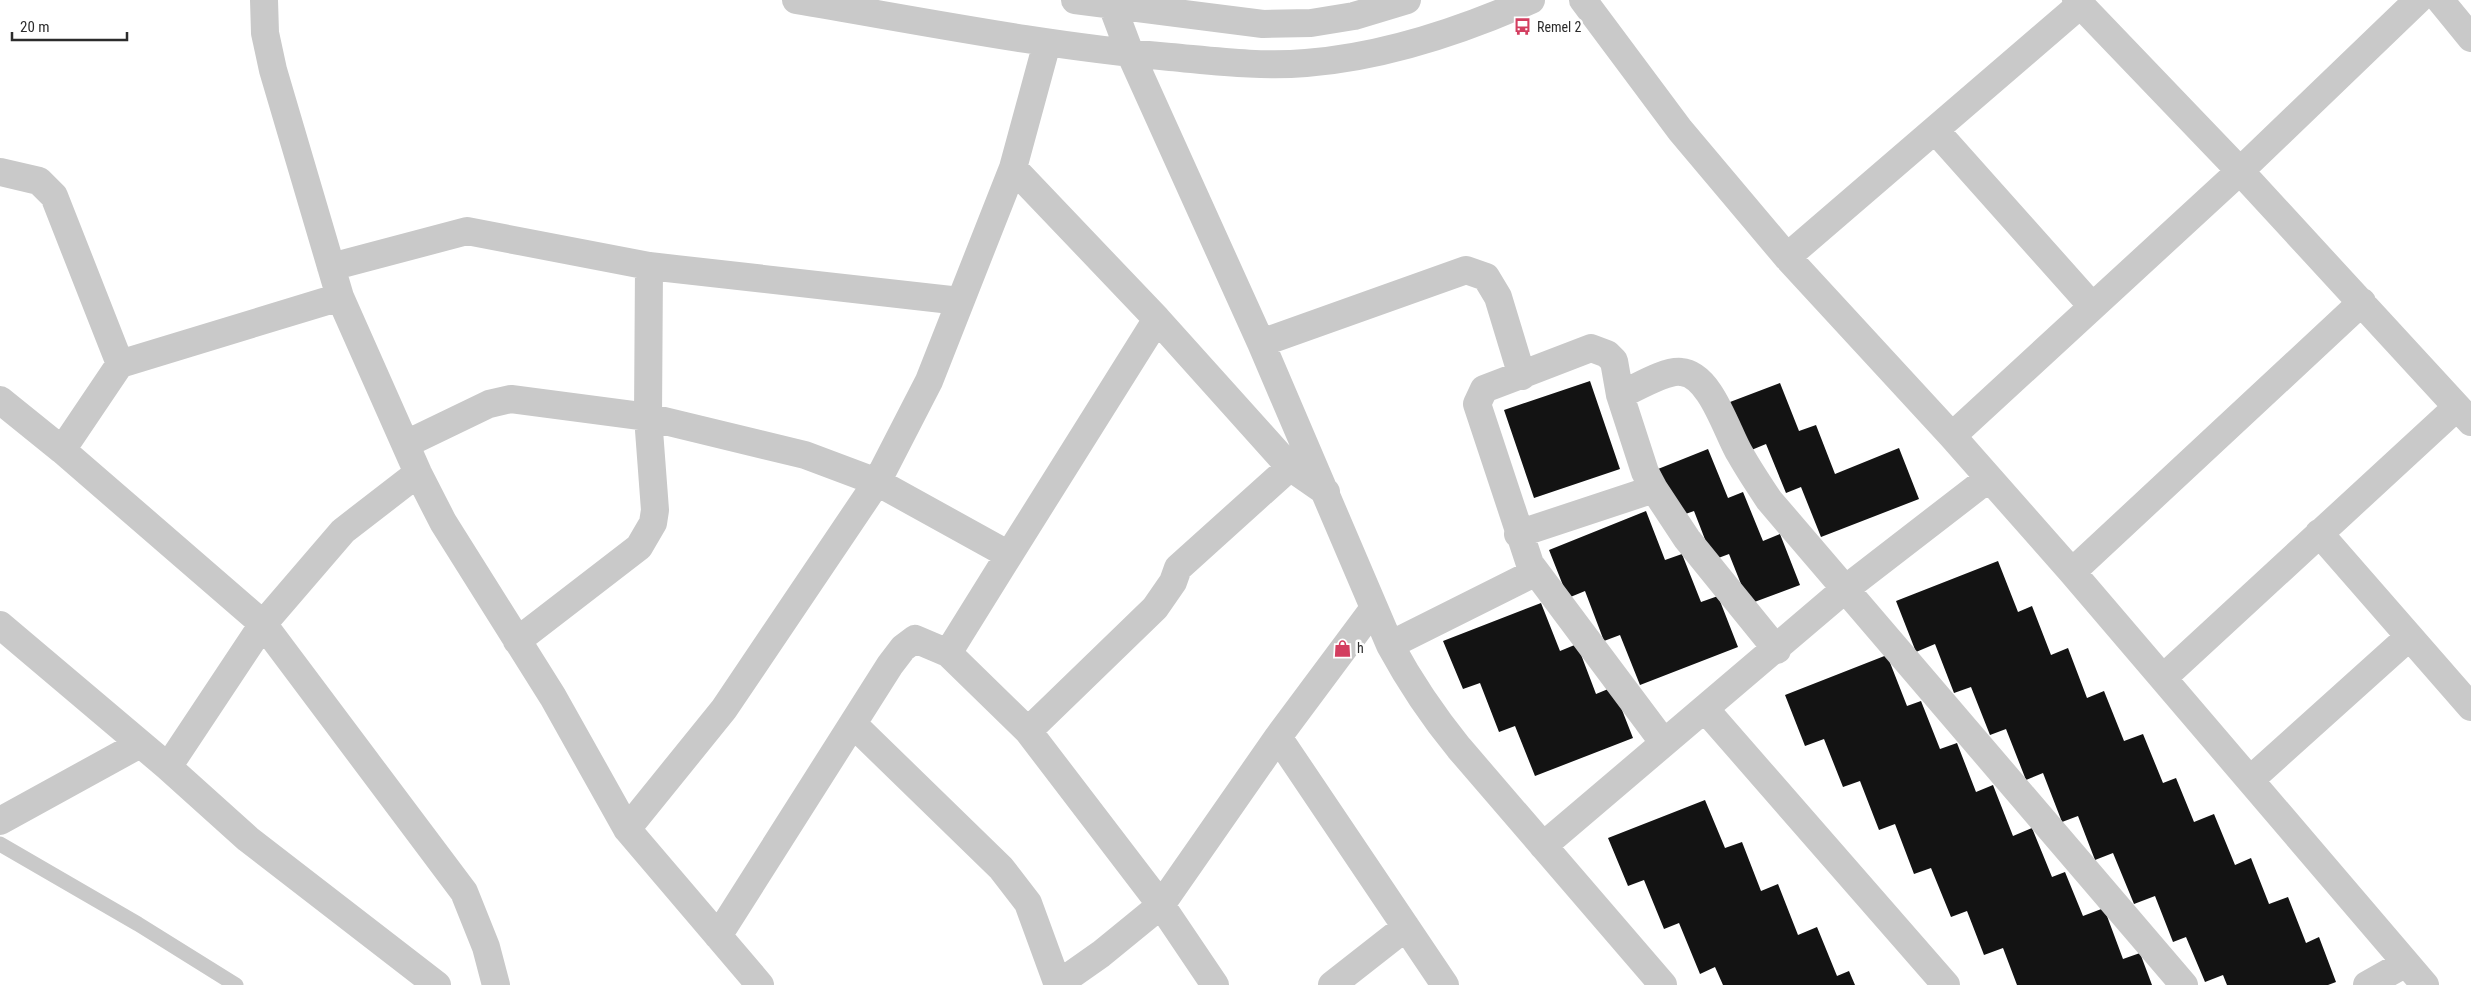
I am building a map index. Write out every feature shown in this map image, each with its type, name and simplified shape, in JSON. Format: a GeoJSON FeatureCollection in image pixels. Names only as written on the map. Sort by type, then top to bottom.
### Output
{"type":"FeatureCollection","features":[{"type":"Feature","properties":{"kind":"street"},"geometry":{"type":"LineString","coordinates":[[264,0],[265,33],[273,70],[340,297],[418,473],[443,522],[553,698],[627,829],[760,985]]}},
{"type":"Feature","properties":{"kind":"street"},"geometry":{"type":"LineString","coordinates":[[796,0],[1047,43],[1234,63],[1305,64],[1353,58],[1486,20],[1531,0]]}},
{"type":"Feature","properties":{"kind":"street"},"geometry":{"type":"LineString","coordinates":[[1074,0],[1112,3],[1264,24],[1311,23],[1354,16],[1407,0]]}},
{"type":"Feature","properties":{"kind":"street"},"geometry":{"type":"LineString","coordinates":[[1583,0],[1680,130],[1787,257],[1990,478],[2425,985]]}},
{"type":"Feature","properties":{"kind":"street"},"geometry":{"type":"LineString","coordinates":[[1952,436],[2240,170],[2418,0]]}},
{"type":"Feature","properties":{"kind":"street"},"geometry":{"type":"LineString","coordinates":[[2440,0],[2471,38]]}},
{"type":"Feature","properties":{"kind":"street"},"geometry":{"type":"LineString","coordinates":[[1112,3],[1130,53],[1261,343],[1390,645],[1433,716],[1663,985]]}},
{"type":"Feature","properties":{"kind":"street"},"geometry":{"type":"LineString","coordinates":[[1787,257],[1935,130],[2078,3],[2240,170],[2464,415],[2319,533],[2163,678]]}},
{"type":"Feature","properties":{"kind":"street"},"geometry":{"type":"LineString","coordinates":[[627,829],[724,709],[877,482],[929,381],[1013,168],[1047,43]]}},
{"type":"Feature","properties":{"kind":"street"},"geometry":{"type":"LineString","coordinates":[[1935,130],[2092,306]]}},
{"type":"Feature","properties":{"kind":"street"},"geometry":{"type":"LineString","coordinates":[[1013,168],[1157,319],[1290,467],[1326,492]]}},
{"type":"Feature","properties":{"kind":"street"},"geometry":{"type":"LineString","coordinates":[[0,172],[39,181],[54,196],[120,364]]}},
{"type":"Feature","properties":{"kind":"street"},"geometry":{"type":"LineString","coordinates":[[331,266],[467,231],[649,266],[960,301]]}},
{"type":"Feature","properties":{"kind":"street"},"geometry":{"type":"LineString","coordinates":[[517,641],[640,547],[647,536],[655,510],[648,417],[649,266]]}},
{"type":"Feature","properties":{"kind":"street"},"geometry":{"type":"LineString","coordinates":[[1261,343],[1466,270],[1486,277],[1498,297],[1522,376]]}},
{"type":"Feature","properties":{"kind":"street"},"geometry":{"type":"LineString","coordinates":[[62,450],[120,364],[340,297]]}},
{"type":"Feature","properties":{"kind":"street"},"geometry":{"type":"LineString","coordinates":[[2072,572],[2362,302]]}},
{"type":"Feature","properties":{"kind":"street"},"geometry":{"type":"LineString","coordinates":[[948,654],[1157,319]]}},
{"type":"Feature","properties":{"kind":"street"},"geometry":{"type":"LineString","coordinates":[[1664,743],[1530,564],[1518,534],[1476,404],[1481,393],[1489,386],[1522,376],[1591,348],[1598,349],[1607,354],[1614,361],[1620,395],[1645,472],[1654,489],[1686,539],[1776,650]]}},
{"type":"Feature","properties":{"kind":"street"},"geometry":{"type":"LineString","coordinates":[[1620,395],[1667,374],[1681,372],[1694,376],[1713,399],[1739,453],[1769,500],[1844,590],[2184,985]]}},
{"type":"Feature","properties":{"kind":"street"},"geometry":{"type":"LineString","coordinates":[[406,444],[489,404],[511,399],[648,417],[805,454],[877,482],[1009,555]]}},
{"type":"Feature","properties":{"kind":"street"},"geometry":{"type":"LineString","coordinates":[[0,400],[62,450],[263,624],[464,892],[486,947],[496,985]]}},
{"type":"Feature","properties":{"kind":"street"},"geometry":{"type":"LineString","coordinates":[[1028,731],[1156,608],[1173,582],[1178,568],[1290,467]]}},
{"type":"Feature","properties":{"kind":"street"},"geometry":{"type":"LineString","coordinates":[[168,768],[263,624],[343,531],[418,473]]}},
{"type":"Feature","properties":{"kind":"street"},"geometry":{"type":"LineString","coordinates":[[1543,846],[1776,650],[1844,590],[1990,478]]}},
{"type":"Feature","properties":{"kind":"street"},"geometry":{"type":"LineString","coordinates":[[1518,534],[1654,489]]}},
{"type":"Feature","properties":{"kind":"street"},"geometry":{"type":"LineString","coordinates":[[2319,533],[2471,707]]}},
{"type":"Feature","properties":{"kind":"street"},"geometry":{"type":"LineString","coordinates":[[1390,645],[1536,572]]}},
{"type":"Feature","properties":{"kind":"street"},"geometry":{"type":"LineString","coordinates":[[853,724],[1001,868],[1020,892],[1033,915],[1057,985],[1101,954],[1161,905],[1278,737],[1374,608]]}},
{"type":"Feature","properties":{"kind":"street"},"geometry":{"type":"LineString","coordinates":[[0,625],[248,839],[437,985]]}},
{"type":"Feature","properties":{"kind":"street"},"geometry":{"type":"LineString","coordinates":[[2250,780],[2409,637]]}},
{"type":"Feature","properties":{"kind":"street"},"geometry":{"type":"LineString","coordinates":[[718,936],[894,659],[909,642],[915,640],[923,641],[948,654],[1028,731],[1161,905],[1215,985]]}},
{"type":"Feature","properties":{"kind":"street"},"geometry":{"type":"LineString","coordinates":[[1705,709],[1946,985]]}},
{"type":"Feature","properties":{"kind":"street"},"geometry":{"type":"LineString","coordinates":[[1278,737],[1445,985]]}},
{"type":"Feature","properties":{"kind":"street"},"geometry":{"type":"LineString","coordinates":[[0,822],[140,744]]}},
{"type":"Feature","properties":{"kind":"street"},"geometry":{"type":"LineString","coordinates":[[1332,985],[1406,927]]}},
{"type":"Feature","properties":{"kind":"street"},"geometry":{"type":"LineString","coordinates":[[2367,985],[2406,964]]}},
{"type":"Feature","properties":{"kind":"lane"},"geometry":{"type":"LineString","coordinates":[[0,844],[138,924],[236,985]]}},
{"type":"Feature","properties":{"kind":"building"},"geometry":{"type":"Polygon","coordinates":[[[1590,381],[1620,469],[1534,498],[1504,410],[1590,381]]]}},
{"type":"Feature","properties":{"kind":"building"},"geometry":{"type":"Polygon","coordinates":[[[1780,383],[1799,431],[1816,425],[1835,474],[1899,448],[1919,499],[1821,537],[1801,487],[1786,493],[1766,444],[1749,451],[1730,402],[1780,383]]]}},
{"type":"Feature","properties":{"kind":"building"},"geometry":{"type":"Polygon","coordinates":[[[1708,449],[1728,498],[1743,492],[1763,541],[1780,534],[1800,585],[1749,604],[1729,554],[1713,560],[1694,511],[1677,517],[1658,469],[1708,449]]]}},
{"type":"Feature","properties":{"kind":"building"},"geometry":{"type":"Polygon","coordinates":[[[1646,511],[1665,560],[1682,554],[1701,602],[1718,596],[1738,647],[1640,685],[1620,635],[1604,641],[1585,591],[1568,598],[1549,550],[1646,511]]]}},
{"type":"Feature","properties":{"kind":"building"},"geometry":{"type":"Polygon","coordinates":[[[1998,561],[2018,612],[2032,606],[2051,655],[2068,648],[2087,698],[2104,691],[2124,741],[2143,734],[2163,783],[2176,778],[2194,822],[2214,814],[2235,865],[2251,858],[2269,904],[2288,897],[2306,943],[2319,937],[2336,982],[2328,985],[2227,985],[2223,975],[2205,982],[2186,937],[2173,942],[2155,896],[2134,904],[2113,853],[2095,860],[2078,816],[2062,822],[2043,773],[2026,780],[2006,729],[1990,735],[1971,687],[1954,693],[1935,644],[1916,652],[1896,601],[1998,561]]]}},
{"type":"Feature","properties":{"kind":"building"},"geometry":{"type":"Polygon","coordinates":[[[1541,603],[1560,651],[1577,644],[1596,694],[1613,687],[1633,738],[1535,776],[1515,726],[1499,732],[1480,683],[1463,689],[1443,641],[1541,603]]]}},
{"type":"Feature","properties":{"kind":"building"},"geometry":{"type":"Polygon","coordinates":[[[1887,655],[1907,706],[1921,701],[1940,749],[1957,743],[1976,792],[1993,785],[2013,836],[2032,828],[2052,877],[2065,872],[2083,916],[2104,908],[2123,959],[2140,953],[2152,985],[2017,985],[2003,948],[1984,955],[1967,911],[1951,917],[1931,868],[1914,874],[1895,824],[1879,830],[1860,781],[1843,787],[1824,739],[1805,746],[1785,695],[1887,655]]]}},
{"type":"Feature","properties":{"kind":"building"},"geometry":{"type":"Polygon","coordinates":[[[1705,800],[1725,848],[1742,842],[1761,891],[1778,884],[1798,935],[1817,927],[1837,976],[1849,971],[1855,985],[1723,985],[1715,967],[1700,974],[1679,923],[1664,929],[1644,880],[1628,886],[1608,838],[1705,800]]]}},
{"type":"Feature","properties":{"kind":"place","name":"Remel 2"},"geometry":{"type":"Point","coordinates":[1523,27]}},
{"type":"Feature","properties":{"kind":"place","name":"h"},"geometry":{"type":"Point","coordinates":[1343,648]}}]}
